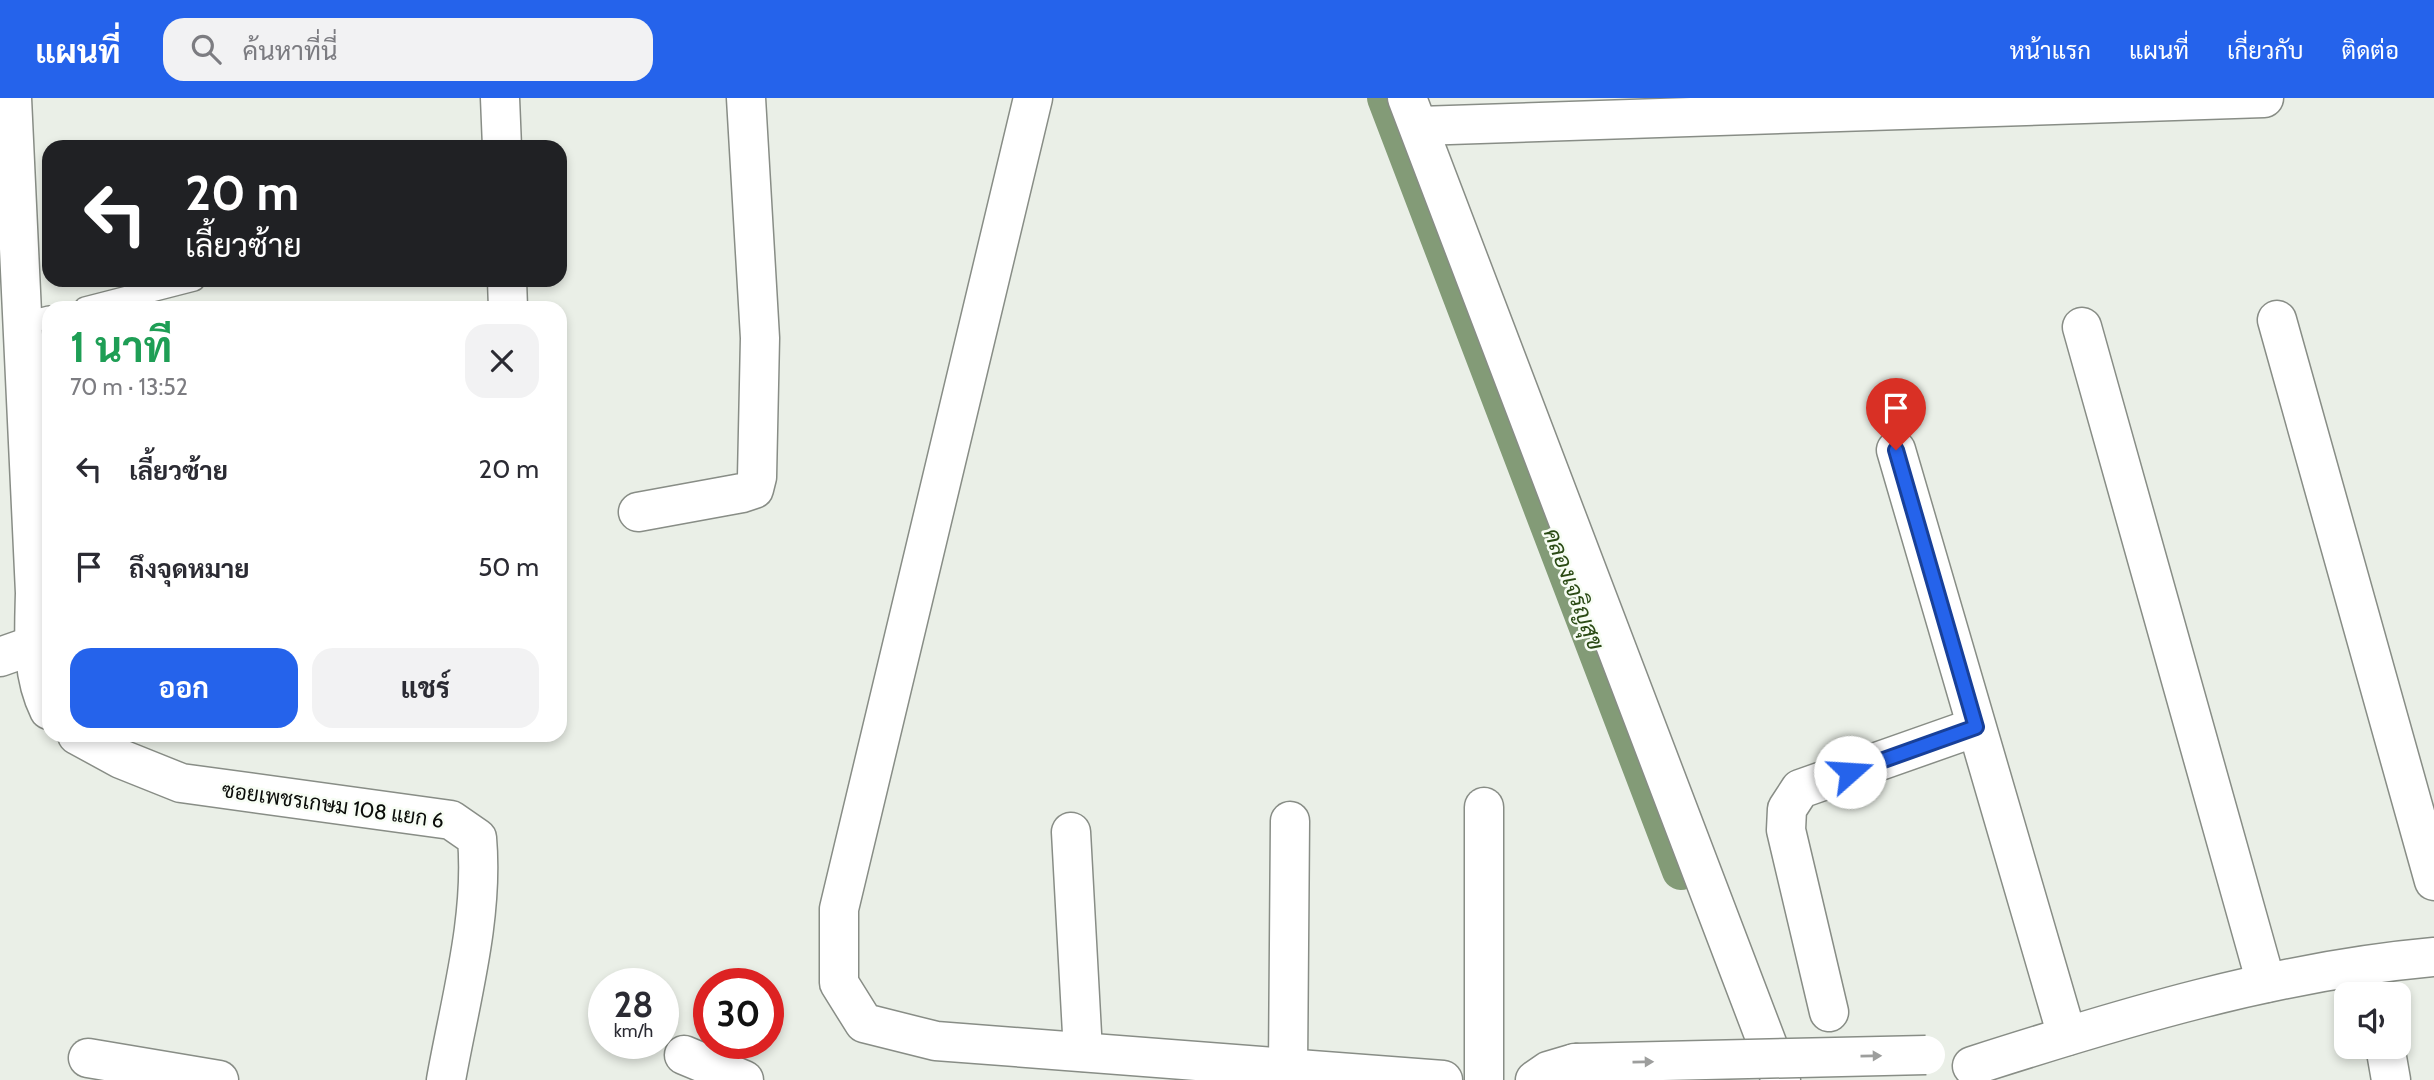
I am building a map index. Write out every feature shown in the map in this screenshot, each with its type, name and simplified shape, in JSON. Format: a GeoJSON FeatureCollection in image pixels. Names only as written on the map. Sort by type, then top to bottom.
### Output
{"type":"FeatureCollection","features":[{"type":"Feature","properties":{"kind":"street"},"geometry":{"type":"LineString","coordinates":[[12,98],[35,321],[42,594],[17,651],[42,697]]}},
{"type":"Feature","properties":{"kind":"street"},"geometry":{"type":"LineString","coordinates":[[500,98],[502,140]]}},
{"type":"Feature","properties":{"kind":"street"},"geometry":{"type":"LineString","coordinates":[[638,512],[754,489],[757,477],[760,338],[746,98]]}},
{"type":"Feature","properties":{"kind":"street"},"geometry":{"type":"LineString","coordinates":[[1033,98],[839,909],[839,983],[864,1023],[936,1041],[1443,1080]]}},
{"type":"Feature","properties":{"kind":"street"},"geometry":{"type":"LineString","coordinates":[[1781,1080],[1413,112],[2264,99]]}},
{"type":"Feature","properties":{"kind":"street"},"geometry":{"type":"LineString","coordinates":[[2277,320],[2434,881]]}},
{"type":"Feature","properties":{"kind":"street"},"geometry":{"type":"LineString","coordinates":[[2082,327],[2266,983]]}},
{"type":"Feature","properties":{"kind":"street"},"geometry":{"type":"LineString","coordinates":[[1896,450],[2067,1036]]}},
{"type":"Feature","properties":{"kind":"street"},"geometry":{"type":"LineString","coordinates":[[1829,1012],[1786,830],[1787,809],[1800,789],[1976,727]]}},
{"type":"Feature","properties":{"kind":"street","name":"ซอยเพชรเกษม 108 แยก 6"},"geometry":{"type":"LineString","coordinates":[[89,742],[121,760],[181,783],[451,820],[477,838],[480,873],[474,921],[446,1080]]}},
{"type":"Feature","properties":{"kind":"street"},"geometry":{"type":"LineString","coordinates":[[1484,807],[1484,1080]]}},
{"type":"Feature","properties":{"kind":"street"},"geometry":{"type":"LineString","coordinates":[[1288,1068],[1290,821]]}},
{"type":"Feature","properties":{"kind":"street"},"geometry":{"type":"LineString","coordinates":[[1071,832],[1083,1052]]}},
{"type":"Feature","properties":{"kind":"street"},"geometry":{"type":"LineString","coordinates":[[1535,1080],[1548,1071],[1575,1063],[1926,1055],[1945,1057],[1966,1073],[2067,1036],[2266,983],[2374,978],[2434,957]]}},
{"type":"Feature","properties":{"kind":"street"},"geometry":{"type":"LineString","coordinates":[[684,1055],[744,1080]]}},
{"type":"Feature","properties":{"kind":"street"},"geometry":{"type":"LineString","coordinates":[[88,1058],[219,1080]]}},
{"type":"Feature","properties":{"kind":"street"},"geometry":{"type":"LineString","coordinates":[[2387,1059],[2391,1080]]}},
{"type":"Feature","properties":{"kind":"lane"},"geometry":{"type":"LineString","coordinates":[[112,301],[167,287]]}},
{"type":"Feature","properties":{"kind":"waterway","name":"คลองเจริญสุข"},"geometry":{"type":"LineString","coordinates":[[1386,98],[1681,871]]}},
{"type":"Feature","properties":{"kind":"route"},"geometry":{"type":"LineString","coordinates":[[1850,772],[1976,727],[1896,450]]}}]}
